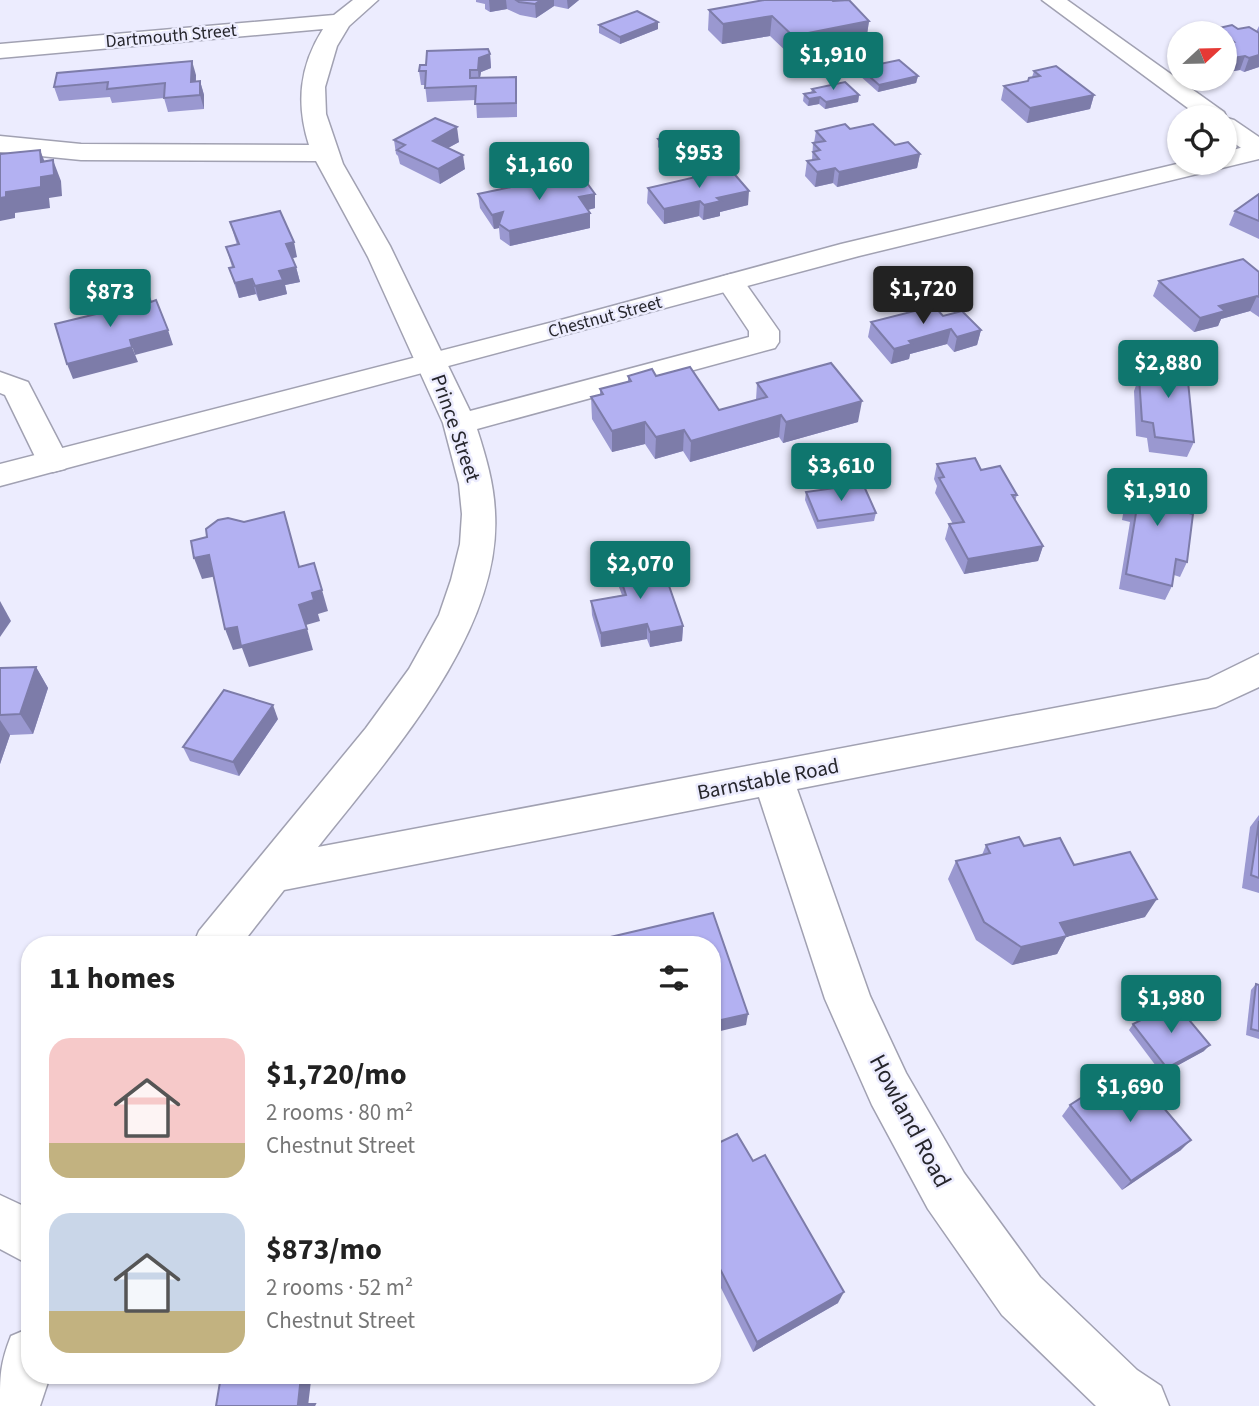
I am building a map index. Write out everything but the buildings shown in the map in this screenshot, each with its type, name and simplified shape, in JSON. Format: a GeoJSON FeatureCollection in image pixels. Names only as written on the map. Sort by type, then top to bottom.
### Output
{"type":"FeatureCollection","features":[{"type":"Feature","properties":{"kind":"street","name":"Prince Street"},"geometry":{"type":"LineString","coordinates":[[222,936],[408,705],[456,620],[477,544],[477,489],[458,424],[433,363],[367,229],[325,153],[316,126],[312,94],[327,43],[341,21],[367,0]]}},
{"type":"Feature","properties":{"kind":"street"},"geometry":{"type":"LineString","coordinates":[[1054,0],[1198,105]]}},
{"type":"Feature","properties":{"kind":"street","name":"Dartmouth Street"},"geometry":{"type":"LineString","coordinates":[[0,51],[341,21]]}},
{"type":"Feature","properties":{"kind":"street"},"geometry":{"type":"LineString","coordinates":[[1237,134],[1259,150]]}},
{"type":"Feature","properties":{"kind":"street"},"geometry":{"type":"LineString","coordinates":[[0,144],[81,152],[325,153]]}},
{"type":"Feature","properties":{"kind":"street"},"geometry":{"type":"LineString","coordinates":[[1237,156],[1259,150]]}},
{"type":"Feature","properties":{"kind":"street","name":"Chestnut Street"},"geometry":{"type":"LineString","coordinates":[[0,475],[942,227],[1167,174]]}},
{"type":"Feature","properties":{"kind":"street"},"geometry":{"type":"LineString","coordinates":[[458,424],[764,342],[765,331],[731,282]]}},
{"type":"Feature","properties":{"kind":"street"},"geometry":{"type":"LineString","coordinates":[[0,382],[17,389],[53,461]]}},
{"type":"Feature","properties":{"kind":"street","name":"Barnstable Road"},"geometry":{"type":"LineString","coordinates":[[271,874],[1216,692],[1259,669]]}},
{"type":"Feature","properties":{"kind":"street"},"geometry":{"type":"LineString","coordinates":[[1216,692],[1259,696]]}},
{"type":"Feature","properties":{"kind":"street","name":"Howland Road"},"geometry":{"type":"LineString","coordinates":[[773,778],[849,999],[889,1089],[946,1191],[1021,1296],[1118,1389],[1141,1406]]}},
{"type":"Feature","properties":{"kind":"street"},"geometry":{"type":"LineString","coordinates":[[0,1220],[21,1233]]}},
{"type":"Feature","properties":{"kind":"street"},"geometry":{"type":"LineString","coordinates":[[12,1406],[21,1380]]}}]}
